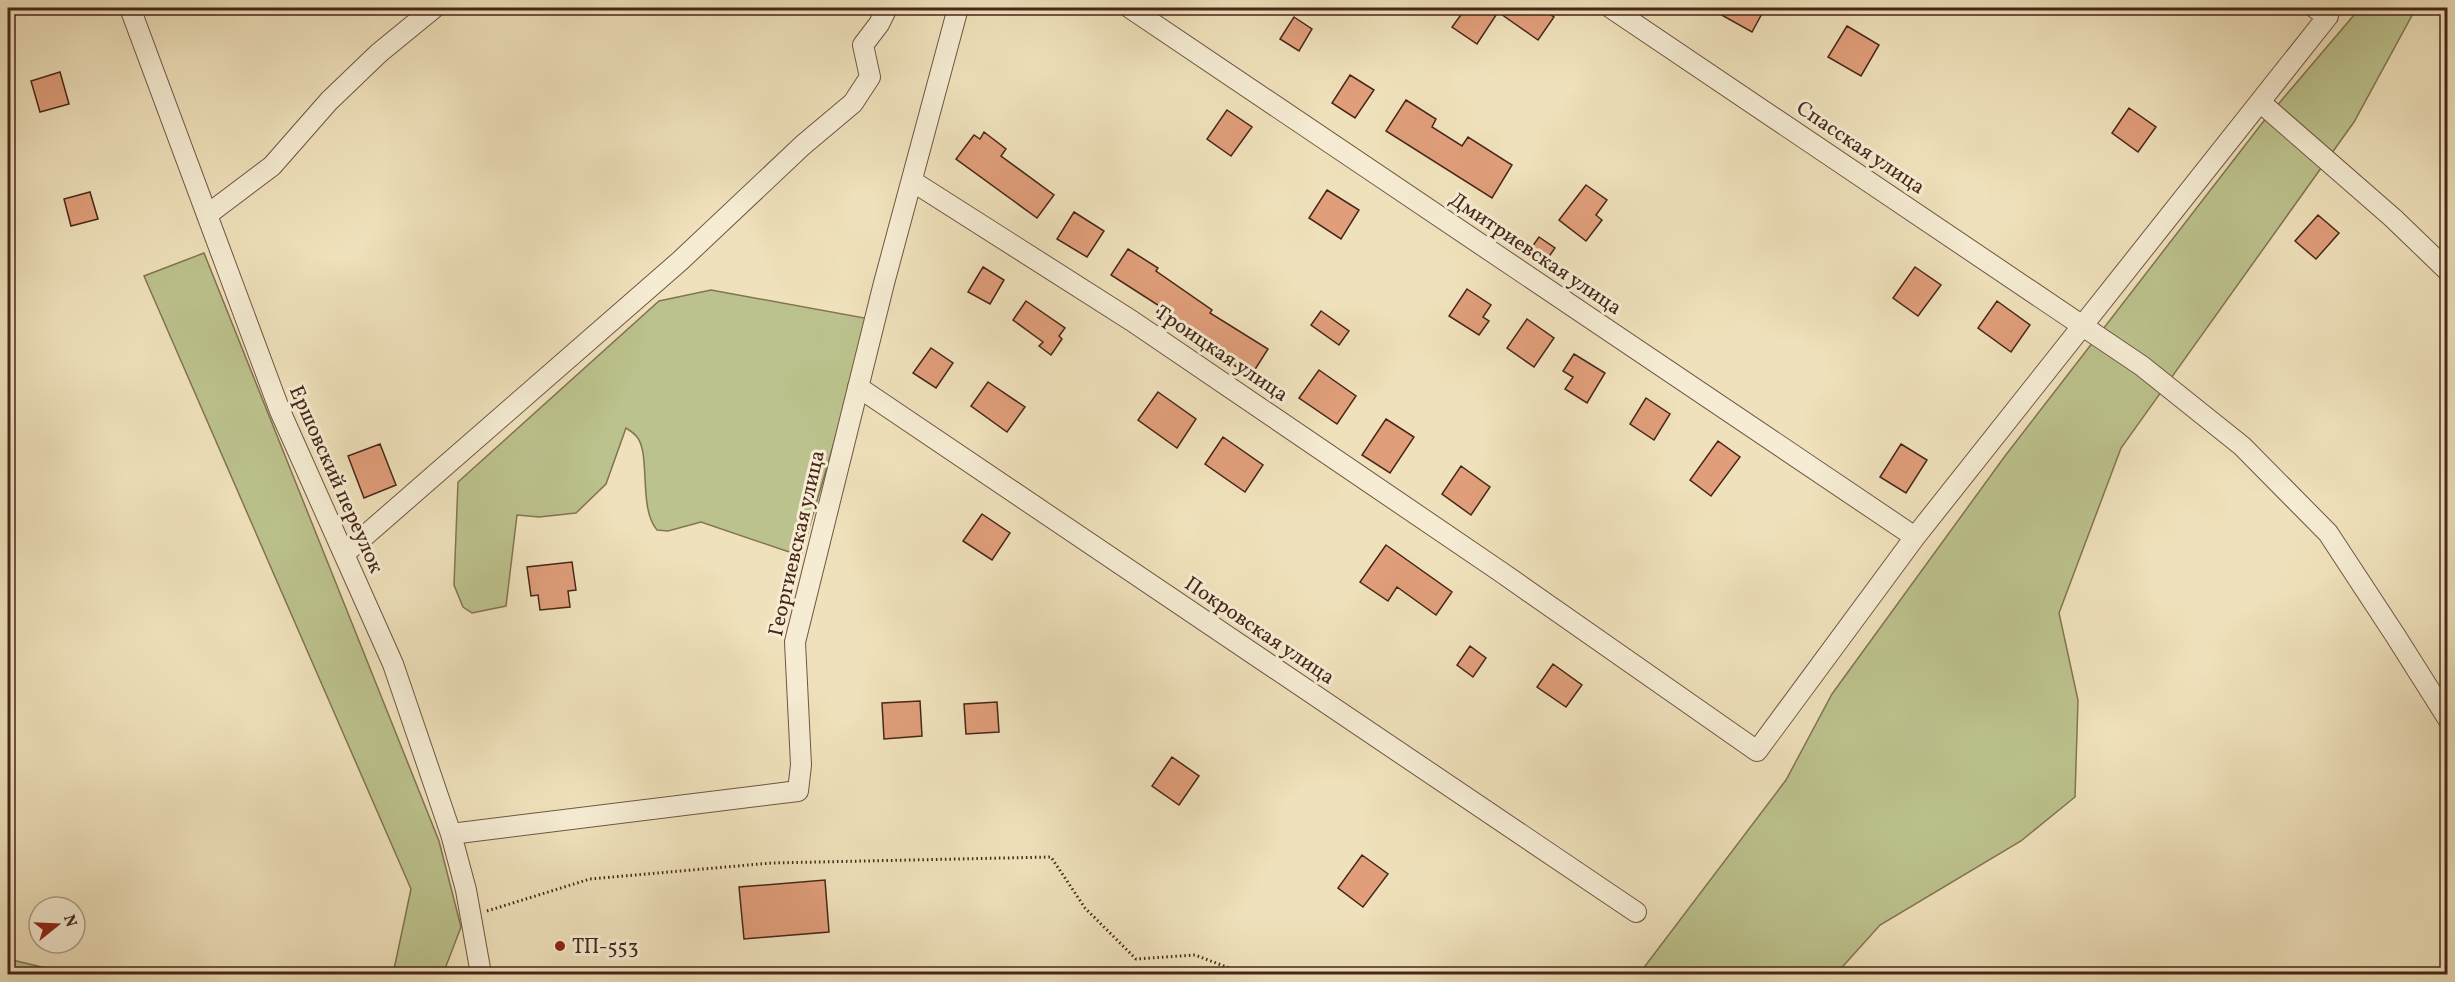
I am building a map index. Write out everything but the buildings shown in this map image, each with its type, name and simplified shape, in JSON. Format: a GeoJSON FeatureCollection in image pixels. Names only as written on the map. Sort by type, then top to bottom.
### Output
{"type":"FeatureCollection","features":[{"type":"Feature","properties":{"kind":"street","name":"Ершовский переулок"},"geometry":{"type":"LineString","coordinates":[[130,8],[280,411],[393,664],[451,834],[471,916],[482,975]]}},
{"type":"Feature","properties":{"kind":"street"},"geometry":{"type":"LineString","coordinates":[[207,216],[272,166],[329,101],[362,69],[434,8]]}},
{"type":"Feature","properties":{"kind":"street"},"geometry":{"type":"LineString","coordinates":[[344,554],[680,261],[803,145],[853,103],[870,77],[863,45],[879,24],[887,8]]}},
{"type":"Feature","properties":{"kind":"street","name":"Георгиевская улица"},"geometry":{"type":"LineString","coordinates":[[451,834],[798,791],[801,765],[795,642],[858,387],[958,8]]}},
{"type":"Feature","properties":{"kind":"street","name":"Дмитриевская улица"},"geometry":{"type":"LineString","coordinates":[[1130,8],[1915,537]]}},
{"type":"Feature","properties":{"kind":"street","name":"Спасская улица"},"geometry":{"type":"LineString","coordinates":[[1611,8],[2142,366],[2242,446],[2328,533],[2448,719]]}},
{"type":"Feature","properties":{"kind":"street"},"geometry":{"type":"LineString","coordinates":[[1915,537],[2084,327],[2260,102],[2321,12]]}},
{"type":"Feature","properties":{"kind":"street"},"geometry":{"type":"LineString","coordinates":[[2260,102],[2393,218],[2448,271]]}},
{"type":"Feature","properties":{"kind":"street","name":"Троицкая улица"},"geometry":{"type":"LineString","coordinates":[[912,182],[1132,321],[1501,572],[1757,751],[1915,537]]}},
{"type":"Feature","properties":{"kind":"street","name":"Покровская улица"},"geometry":{"type":"LineString","coordinates":[[858,387],[1636,912]]}},
{"type":"Feature","properties":{"kind":"path"},"geometry":{"type":"LineString","coordinates":[[471,916],[590,879],[771,863],[1051,857],[1085,908],[1136,959],[1195,955],[1245,975]]}},
{"type":"Feature","properties":{"kind":"green space"},"geometry":{"type":"Polygon","coordinates":[[[2360,8],[2416,8],[2354,122],[2121,448],[2059,613],[2078,700],[2075,797],[2021,841],[1880,925],[1836,974],[1639,974],[1786,780],[1832,694],[2005,456],[2263,122],[2360,8]]]}},
{"type":"Feature","properties":{"kind":"green space"},"geometry":{"type":"Polygon","coordinates":[[[204,253],[439,841],[461,927],[443,974],[393,974],[411,889],[144,276],[204,253]]]}},
{"type":"Feature","properties":{"kind":"green space"},"geometry":{"type":"Polygon","coordinates":[[[711,290],[870,319],[801,556],[701,522],[668,531],[657,530],[648,509],[641,445],[636,436],[626,428],[606,484],[576,513],[539,517],[517,515],[506,606],[472,613],[463,607],[454,585],[458,482],[659,301],[711,290]]]}},
{"type":"Feature","properties":{"kind":"green space"},"geometry":{"type":"Polygon","coordinates":[[[8,959],[46,968],[60,974],[8,974],[8,959]]]}},
{"type":"Feature","properties":{"kind":"place","name":"ТП-553"},"geometry":{"type":"Point","coordinates":[560,946]}}]}
